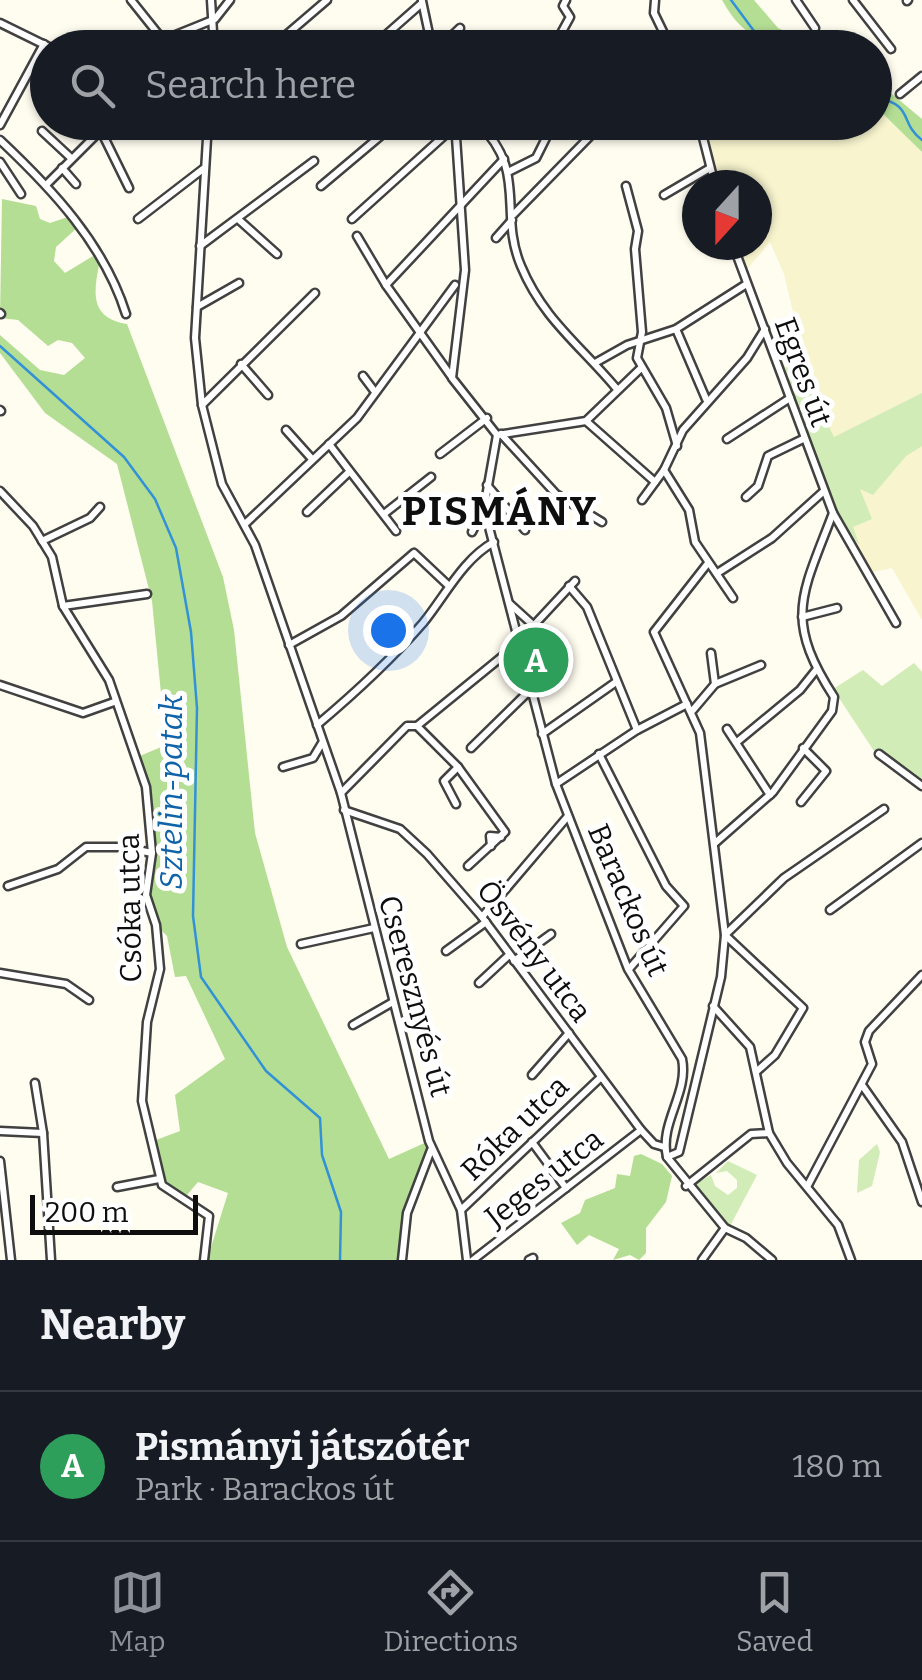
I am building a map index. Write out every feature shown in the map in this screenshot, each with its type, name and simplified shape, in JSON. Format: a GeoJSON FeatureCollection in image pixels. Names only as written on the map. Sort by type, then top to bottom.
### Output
{"type":"FeatureCollection","features":[{"type":"Feature","properties":{"kind":"street"},"geometry":{"type":"LineString","coordinates":[[131,0],[151,30]]}},
{"type":"Feature","properties":{"kind":"street"},"geometry":{"type":"LineString","coordinates":[[211,0],[214,30]]}},
{"type":"Feature","properties":{"kind":"street"},"geometry":{"type":"LineString","coordinates":[[190,30],[214,19],[230,0]]}},
{"type":"Feature","properties":{"kind":"street"},"geometry":{"type":"LineString","coordinates":[[292,30],[327,0]]}},
{"type":"Feature","properties":{"kind":"street"},"geometry":{"type":"LineString","coordinates":[[563,30],[570,16],[563,6],[566,0]]}},
{"type":"Feature","properties":{"kind":"street"},"geometry":{"type":"LineString","coordinates":[[654,0],[654,14],[662,30]]}},
{"type":"Feature","properties":{"kind":"street"},"geometry":{"type":"LineString","coordinates":[[796,0],[816,28]]}},
{"type":"Feature","properties":{"kind":"street"},"geometry":{"type":"LineString","coordinates":[[853,0],[876,30]]}},
{"type":"Feature","properties":{"kind":"street"},"geometry":{"type":"LineString","coordinates":[[391,30],[422,2],[431,30]]}},
{"type":"Feature","properties":{"kind":"street"},"geometry":{"type":"LineString","coordinates":[[1,26],[30,38]]}},
{"type":"Feature","properties":{"kind":"street"},"geometry":{"type":"LineString","coordinates":[[0,126],[30,76]]}},
{"type":"Feature","properties":{"kind":"street"},"geometry":{"type":"LineString","coordinates":[[900,94],[922,76]]}},
{"type":"Feature","properties":{"kind":"street"},"geometry":{"type":"LineString","coordinates":[[0,140],[46,185],[108,270],[126,314]]}},
{"type":"Feature","properties":{"kind":"street"},"geometry":{"type":"LineString","coordinates":[[52,140],[71,158]]}},
{"type":"Feature","properties":{"kind":"street"},"geometry":{"type":"LineString","coordinates":[[46,185],[88,140]]}},
{"type":"Feature","properties":{"kind":"street"},"geometry":{"type":"LineString","coordinates":[[106,140],[130,188]]}},
{"type":"Feature","properties":{"kind":"street","name":"Cseresznyés út"},"geometry":{"type":"LineString","coordinates":[[206,140],[196,358],[202,405],[222,484],[245,524],[341,792],[432,1148],[461,1210],[470,1260]]}},
{"type":"Feature","properties":{"kind":"street"},"geometry":{"type":"LineString","coordinates":[[321,186],[376,140]]}},
{"type":"Feature","properties":{"kind":"street"},"geometry":{"type":"LineString","coordinates":[[352,219],[438,140]]}},
{"type":"Feature","properties":{"kind":"street"},"geometry":{"type":"LineString","coordinates":[[452,378],[465,282],[456,140]]}},
{"type":"Feature","properties":{"kind":"street"},"geometry":{"type":"LineString","coordinates":[[491,140],[510,171],[519,262],[546,317],[616,388]]}},
{"type":"Feature","properties":{"kind":"street"},"geometry":{"type":"LineString","coordinates":[[510,171],[536,158],[545,140]]}},
{"type":"Feature","properties":{"kind":"street"},"geometry":{"type":"LineString","coordinates":[[496,238],[587,140]]}},
{"type":"Feature","properties":{"kind":"street"},"geometry":{"type":"LineString","coordinates":[[664,195],[710,168],[703,140]]}},
{"type":"Feature","properties":{"kind":"street"},"geometry":{"type":"LineString","coordinates":[[386,285],[504,159]]}},
{"type":"Feature","properties":{"kind":"street"},"geometry":{"type":"LineString","coordinates":[[200,246],[314,160]]}},
{"type":"Feature","properties":{"kind":"street"},"geometry":{"type":"LineString","coordinates":[[0,162],[20,194]]}},
{"type":"Feature","properties":{"kind":"street"},"geometry":{"type":"LineString","coordinates":[[62,168],[76,184]]}},
{"type":"Feature","properties":{"kind":"street"},"geometry":{"type":"LineString","coordinates":[[138,220],[203,169]]}},
{"type":"Feature","properties":{"kind":"street"},"geometry":{"type":"LineString","coordinates":[[626,186],[638,231],[635,249],[642,332],[638,343],[640,369],[666,408],[676,446]]}},
{"type":"Feature","properties":{"kind":"street"},"geometry":{"type":"LineString","coordinates":[[238,220],[277,254]]}},
{"type":"Feature","properties":{"kind":"street"},"geometry":{"type":"LineString","coordinates":[[357,236],[418,332],[499,435],[556,494],[602,522]]}},
{"type":"Feature","properties":{"kind":"street","name":"Egres út"},"geometry":{"type":"LineString","coordinates":[[738,260],[824,491],[896,624]]}},
{"type":"Feature","properties":{"kind":"street"},"geometry":{"type":"LineString","coordinates":[[197,306],[239,283]]}},
{"type":"Feature","properties":{"kind":"street"},"geometry":{"type":"LineString","coordinates":[[245,524],[357,418],[455,285]]}},
{"type":"Feature","properties":{"kind":"street"},"geometry":{"type":"LineString","coordinates":[[595,363],[676,330],[746,285]]}},
{"type":"Feature","properties":{"kind":"street"},"geometry":{"type":"LineString","coordinates":[[202,405],[315,293]]}},
{"type":"Feature","properties":{"kind":"street"},"geometry":{"type":"LineString","coordinates":[[642,500],[706,399],[747,358],[765,328]]}},
{"type":"Feature","properties":{"kind":"street"},"geometry":{"type":"LineString","coordinates":[[676,330],[706,399]]}},
{"type":"Feature","properties":{"kind":"street"},"geometry":{"type":"LineString","coordinates":[[241,364],[268,395]]}},
{"type":"Feature","properties":{"kind":"street"},"geometry":{"type":"LineString","coordinates":[[499,435],[586,421],[640,369]]}},
{"type":"Feature","properties":{"kind":"street"},"geometry":{"type":"LineString","coordinates":[[363,376],[375,392]]}},
{"type":"Feature","properties":{"kind":"street"},"geometry":{"type":"LineString","coordinates":[[727,439],[790,398]]}},
{"type":"Feature","properties":{"kind":"street"},"geometry":{"type":"LineString","coordinates":[[440,454],[487,418]]}},
{"type":"Feature","properties":{"kind":"street"},"geometry":{"type":"LineString","coordinates":[[586,421],[655,482]]}},
{"type":"Feature","properties":{"kind":"street"},"geometry":{"type":"LineString","coordinates":[[286,430],[312,459]]}},
{"type":"Feature","properties":{"kind":"street","name":"Barackos út"},"geometry":{"type":"LineString","coordinates":[[499,435],[484,508],[556,784],[628,969],[684,1066],[664,1147],[666,1157],[686,1186],[725,1228],[746,1238],[772,1260]]}},
{"type":"Feature","properties":{"kind":"street"},"geometry":{"type":"LineString","coordinates":[[746,497],[758,486],[768,456],[802,439]]}},
{"type":"Feature","properties":{"kind":"street"},"geometry":{"type":"LineString","coordinates":[[329,444],[396,531]]}},
{"type":"Feature","properties":{"kind":"street"},"geometry":{"type":"LineString","coordinates":[[664,470],[687,505],[695,542],[733,598]]}},
{"type":"Feature","properties":{"kind":"street"},"geometry":{"type":"LineString","coordinates":[[307,512],[350,472]]}},
{"type":"Feature","properties":{"kind":"street"},"geometry":{"type":"LineString","coordinates":[[384,514],[432,477]]}},
{"type":"Feature","properties":{"kind":"street"},"geometry":{"type":"LineString","coordinates":[[486,485],[525,530]]}},
{"type":"Feature","properties":{"kind":"street","name":"Csóka utca"},"geometry":{"type":"LineString","coordinates":[[0,491],[52,556],[63,606],[101,664],[146,787],[152,853],[146,895],[156,925],[160,969],[147,1022],[142,1101],[159,1179]]}},
{"type":"Feature","properties":{"kind":"street"},"geometry":{"type":"LineString","coordinates":[[718,572],[772,538],[824,491]]}},
{"type":"Feature","properties":{"kind":"street"},"geometry":{"type":"LineString","coordinates":[[0,512],[10,504]]}},
{"type":"Feature","properties":{"kind":"street"},"geometry":{"type":"LineString","coordinates":[[42,540],[90,518],[100,508]]}},
{"type":"Feature","properties":{"kind":"street","name":"Barackos út"},"geometry":{"type":"LineString","coordinates":[[472,532],[484,508]]}},
{"type":"Feature","properties":{"kind":"street"},"geometry":{"type":"LineString","coordinates":[[714,844],[770,795],[834,704],[807,655],[802,616],[808,581],[834,513]]}},
{"type":"Feature","properties":{"kind":"street"},"geometry":{"type":"LineString","coordinates":[[317,725],[400,649],[449,586],[494,542]]}},
{"type":"Feature","properties":{"kind":"street"},"geometry":{"type":"LineString","coordinates":[[289,645],[340,616],[414,553],[449,586]]}},
{"type":"Feature","properties":{"kind":"street"},"geometry":{"type":"LineString","coordinates":[[666,1157],[679,1152],[724,958],[724,934],[714,844],[690,707],[654,632],[708,563]]}},
{"type":"Feature","properties":{"kind":"street"},"geometry":{"type":"LineString","coordinates":[[534,624],[572,584],[588,607],[637,730]]}},
{"type":"Feature","properties":{"kind":"street"},"geometry":{"type":"LineString","coordinates":[[63,606],[148,594]]}},
{"type":"Feature","properties":{"kind":"street"},"geometry":{"type":"LineString","coordinates":[[341,792],[406,726],[418,726],[520,644],[533,653],[542,648],[543,634],[510,604]]}},
{"type":"Feature","properties":{"kind":"street"},"geometry":{"type":"LineString","coordinates":[[802,616],[837,608]]}},
{"type":"Feature","properties":{"kind":"street"},"geometry":{"type":"LineString","coordinates":[[711,652],[715,684]]}},
{"type":"Feature","properties":{"kind":"street"},"geometry":{"type":"LineString","coordinates":[[556,784],[637,730],[690,707],[715,684],[761,665]]}},
{"type":"Feature","properties":{"kind":"street"},"geometry":{"type":"LineString","coordinates":[[737,742],[800,690],[816,669]]}},
{"type":"Feature","properties":{"kind":"street"},"geometry":{"type":"LineString","coordinates":[[542,734],[616,682]]}},
{"type":"Feature","properties":{"kind":"street"},"geometry":{"type":"LineString","coordinates":[[0,684],[83,713],[114,702]]}},
{"type":"Feature","properties":{"kind":"street"},"geometry":{"type":"LineString","coordinates":[[472,748],[530,689]]}},
{"type":"Feature","properties":{"kind":"street"},"geometry":{"type":"LineString","coordinates":[[418,726],[458,766],[505,832],[468,866]]}},
{"type":"Feature","properties":{"kind":"street"},"geometry":{"type":"LineString","coordinates":[[727,730],[770,795]]}},
{"type":"Feature","properties":{"kind":"street"},"geometry":{"type":"LineString","coordinates":[[283,767],[313,758],[322,742]]}},
{"type":"Feature","properties":{"kind":"street"},"geometry":{"type":"LineString","coordinates":[[800,802],[826,771],[803,748]]}},
{"type":"Feature","properties":{"kind":"street"},"geometry":{"type":"LineString","coordinates":[[599,754],[666,886],[684,906],[628,969]]}},
{"type":"Feature","properties":{"kind":"street"},"geometry":{"type":"LineString","coordinates":[[879,754],[922,786]]}},
{"type":"Feature","properties":{"kind":"street"},"geometry":{"type":"LineString","coordinates":[[456,804],[444,781],[458,766]]}},
{"type":"Feature","properties":{"kind":"street"},"geometry":{"type":"LineString","coordinates":[[724,934],[784,878],[884,809]]}},
{"type":"Feature","properties":{"kind":"street","name":"Ösvény utca"},"geometry":{"type":"LineString","coordinates":[[344,810],[400,830],[484,919],[600,1078],[654,1144],[664,1147]]}},
{"type":"Feature","properties":{"kind":"street"},"geometry":{"type":"LineString","coordinates":[[446,950],[484,919],[568,816]]}},
{"type":"Feature","properties":{"kind":"street"},"geometry":{"type":"LineString","coordinates":[[830,910],[922,842]]}},
{"type":"Feature","properties":{"kind":"street"},"geometry":{"type":"LineString","coordinates":[[8,886],[58,869],[86,848],[123,847],[152,853]]}},
{"type":"Feature","properties":{"kind":"street"},"geometry":{"type":"LineString","coordinates":[[302,944],[374,928]]}},
{"type":"Feature","properties":{"kind":"street"},"geometry":{"type":"LineString","coordinates":[[479,983],[551,934]]}},
{"type":"Feature","properties":{"kind":"street"},"geometry":{"type":"LineString","coordinates":[[724,934],[802,1008],[774,1054],[756,1072]]}},
{"type":"Feature","properties":{"kind":"street"},"geometry":{"type":"LineString","coordinates":[[0,973],[66,984],[89,1000]]}},
{"type":"Feature","properties":{"kind":"street"},"geometry":{"type":"LineString","coordinates":[[808,1186],[872,1064],[865,1042],[869,1031],[922,975]]}},
{"type":"Feature","properties":{"kind":"street"},"geometry":{"type":"LineString","coordinates":[[353,1025],[393,1002]]}},
{"type":"Feature","properties":{"kind":"street"},"geometry":{"type":"LineString","coordinates":[[712,1006],[750,1047],[769,1133],[787,1164],[838,1225],[851,1260]]}},
{"type":"Feature","properties":{"kind":"street"},"geometry":{"type":"LineString","coordinates":[[532,1075],[569,1033]]}},
{"type":"Feature","properties":{"kind":"street","name":"Róka utca"},"geometry":{"type":"LineString","coordinates":[[461,1210],[600,1078]]}},
{"type":"Feature","properties":{"kind":"street"},"geometry":{"type":"LineString","coordinates":[[34,1082],[43,1133],[51,1260]]}},
{"type":"Feature","properties":{"kind":"street"},"geometry":{"type":"LineString","coordinates":[[862,1086],[902,1142],[922,1202]]}},
{"type":"Feature","properties":{"kind":"street","name":"Jeges utca"},"geometry":{"type":"LineString","coordinates":[[470,1260],[642,1130]]}},
{"type":"Feature","properties":{"kind":"street"},"geometry":{"type":"LineString","coordinates":[[0,1131],[43,1133]]}},
{"type":"Feature","properties":{"kind":"street"},"geometry":{"type":"LineString","coordinates":[[686,1186],[751,1134],[769,1133]]}},
{"type":"Feature","properties":{"kind":"street"},"geometry":{"type":"LineString","coordinates":[[532,1142],[566,1188]]}},
{"type":"Feature","properties":{"kind":"street"},"geometry":{"type":"LineString","coordinates":[[402,1260],[407,1213],[432,1148]]}},
{"type":"Feature","properties":{"kind":"street"},"geometry":{"type":"LineString","coordinates":[[0,1161],[11,1260]]}},
{"type":"Feature","properties":{"kind":"street"},"geometry":{"type":"LineString","coordinates":[[117,1187],[159,1179],[209,1216],[204,1260]]}},
{"type":"Feature","properties":{"kind":"street"},"geometry":{"type":"LineString","coordinates":[[702,1260],[725,1228]]}},
{"type":"Feature","properties":{"kind":"shaded area"},"geometry":{"type":"Polygon","coordinates":[[[892,123],[922,152],[922,620],[892,568],[869,573],[820,468],[773,337],[796,324],[784,274],[772,247],[772,170],[714,170],[707,140],[892,140],[892,123]]]}},
{"type":"Feature","properties":{"kind":"shaded area"},"geometry":{"type":"Polygon","coordinates":[[[740,260],[755,260],[744,273],[740,260]]]}},
{"type":"Feature","properties":{"kind":"green space"},"geometry":{"type":"Polygon","coordinates":[[[722,0],[754,0],[782,30],[746,30],[722,0]]]}},
{"type":"Feature","properties":{"kind":"green space"},"geometry":{"type":"Polygon","coordinates":[[[892,94],[922,119],[922,152],[892,123],[892,94]]]}},
{"type":"Feature","properties":{"kind":"green space"},"geometry":{"type":"Polygon","coordinates":[[[2,199],[36,206],[40,219],[50,223],[68,217],[78,227],[56,247],[54,261],[65,273],[93,256],[99,265],[97,304],[107,316],[127,324],[223,577],[234,630],[255,833],[287,947],[389,1159],[429,1141],[432,1148],[407,1213],[402,1260],[207,1260],[228,1193],[198,1182],[187,1195],[162,1182],[156,1140],[180,1131],[175,1095],[225,1059],[186,976],[175,977],[167,936],[156,925],[148,903],[151,815],[135,758],[166,745],[152,601],[117,464],[45,413],[0,353],[0,335],[40,370],[64,375],[85,358],[72,343],[58,340],[48,346],[18,320],[0,318],[2,199]]]}},
{"type":"Feature","properties":{"kind":"green space"},"geometry":{"type":"Polygon","coordinates":[[[786,359],[792,375],[802,373],[834,437],[922,393],[922,446],[906,456],[873,495],[860,489],[872,519],[853,527],[859,544],[849,534],[824,487],[800,425],[786,359]]]}},
{"type":"Feature","properties":{"kind":"green space"},"geometry":{"type":"Polygon","coordinates":[[[914,663],[922,672],[922,786],[874,751],[833,689],[863,670],[882,686],[914,663]]]}},
{"type":"Feature","properties":{"kind":"green space"},"geometry":{"type":"Polygon","coordinates":[[[877,1144],[880,1152],[872,1186],[857,1193],[859,1160],[877,1144]]]}},
{"type":"Feature","properties":{"kind":"green space"},"geometry":{"type":"Polygon","coordinates":[[[641,1154],[662,1164],[672,1176],[666,1202],[646,1228],[646,1253],[639,1260],[630,1255],[613,1260],[619,1249],[589,1235],[577,1245],[561,1223],[580,1213],[585,1200],[615,1188],[617,1174],[630,1176],[634,1156],[641,1154]]]}},
{"type":"Feature","properties":{"kind":"green space"},"geometry":{"type":"Polygon","coordinates":[[[728,1161],[757,1175],[730,1226],[691,1186],[711,1175],[715,1186],[728,1195],[737,1188],[737,1180],[727,1171],[716,1173],[728,1161]]]}},
{"type":"Feature","properties":{"kind":"waterway"},"geometry":{"type":"LineString","coordinates":[[731,0],[753,30]]}},
{"type":"Feature","properties":{"kind":"waterway"},"geometry":{"type":"LineString","coordinates":[[892,103],[901,109],[922,140]]}},
{"type":"Feature","properties":{"kind":"waterway","name":"Sztelin-patak"},"geometry":{"type":"LineString","coordinates":[[0,346],[124,457],[155,499],[176,548],[191,632],[197,708],[193,916],[201,977],[266,1071],[320,1118],[322,1155],[341,1212],[340,1260]]}},
{"type":"Feature","properties":{"kind":"place","name":"Pismányi játszótér"},"geometry":{"type":"Point","coordinates":[536,660]}},
{"type":"Feature","properties":{"kind":"district","name":"PISMÁNY"},"geometry":{"type":"Point","coordinates":[500,511]}}]}
